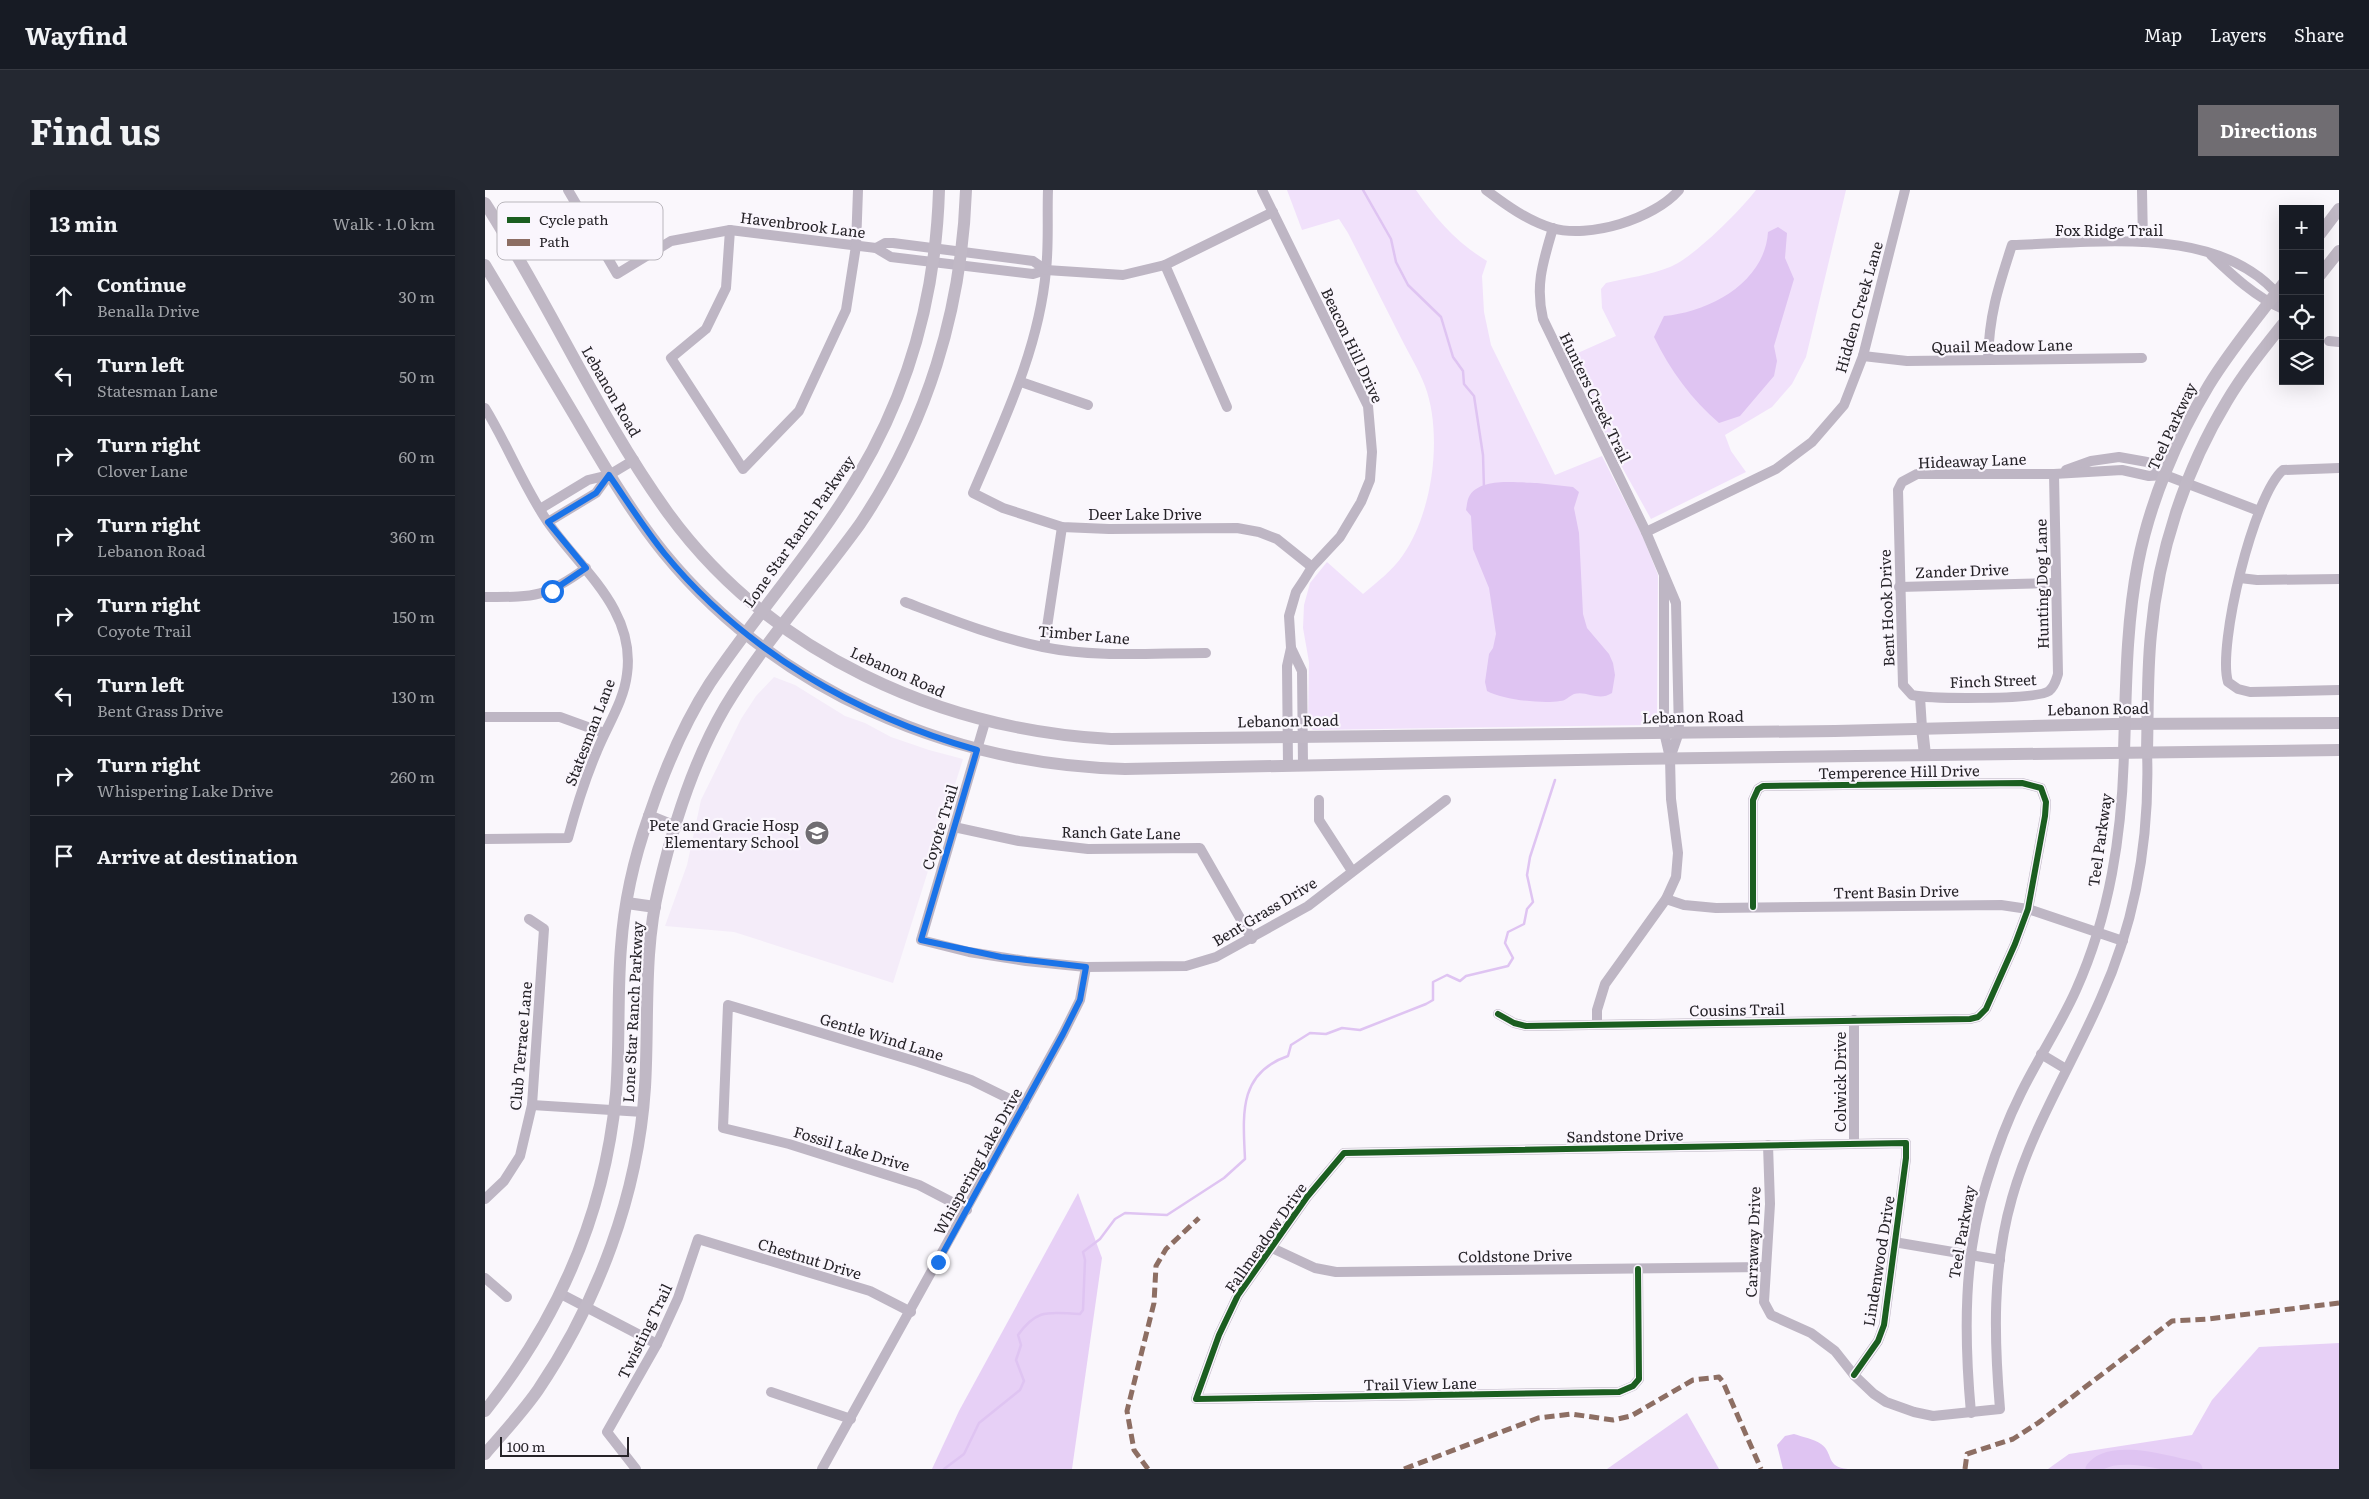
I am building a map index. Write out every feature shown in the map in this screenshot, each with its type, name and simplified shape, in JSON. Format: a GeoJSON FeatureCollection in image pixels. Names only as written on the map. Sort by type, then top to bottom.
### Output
{"type":"FeatureCollection","features":[{"type":"Feature","properties":{"kind":"main road","name":"Lone Star Ranch Parkway"},"geometry":{"type":"LineString","coordinates":[[485,1410],[517,1369],[561,1294],[577,1259],[593,1213],[605,1168],[614,1110],[621,944],[627,903],[641,838],[649,816],[672,758],[701,699],[848,494],[880,436],[916,345],[935,250],[939,190]]}},
{"type":"Feature","properties":{"kind":"main road","name":"Lone Star Ranch Parkway"},"geometry":{"type":"LineString","coordinates":[[485,1454],[537,1392],[564,1349],[586,1308],[611,1245],[627,1193],[643,1112],[649,957],[655,908],[676,827],[689,789],[716,724],[734,693],[865,516],[907,443],[940,357],[960,266],[966,190]]}},
{"type":"Feature","properties":{"kind":"main road","name":"Lebanon Road"},"geometry":{"type":"LineString","coordinates":[[485,203],[497,221]]}},
{"type":"Feature","properties":{"kind":"main road"},"geometry":{"type":"LineString","coordinates":[[2324,229],[2339,209]]}},
{"type":"Feature","properties":{"kind":"main road"},"geometry":{"type":"LineString","coordinates":[[2324,270],[2339,251]]}},
{"type":"Feature","properties":{"kind":"main road","name":"Lebanon Road"},"geometry":{"type":"LineString","coordinates":[[519,260],[594,395],[656,496],[686,536],[762,612],[836,661],[882,685],[933,706],[985,722],[1055,735],[1111,740],[2125,724],[2339,723]]}},
{"type":"Feature","properties":{"kind":"main road"},"geometry":{"type":"LineString","coordinates":[[485,265],[609,475],[664,553],[704,595],[766,648],[822,685],[875,713],[934,737],[977,750],[1031,760],[1093,768],[2147,751],[2339,750]]}},
{"type":"Feature","properties":{"kind":"main road","name":"Teel Parkway"},"geometry":{"type":"LineString","coordinates":[[2124,752],[2129,630],[2138,562],[2147,528],[2165,475],[2185,430],[2209,385],[2239,340],[2268,302],[2279,294]]}},
{"type":"Feature","properties":{"kind":"main road"},"geometry":{"type":"LineString","coordinates":[[2147,751],[2148,679],[2155,598],[2169,536],[2187,484],[2207,439],[2227,401],[2279,330]]}},
{"type":"Feature","properties":{"kind":"main road"},"geometry":{"type":"LineString","coordinates":[[1922,728],[1925,755]]}},
{"type":"Feature","properties":{"kind":"main road"},"geometry":{"type":"LineString","coordinates":[[649,816],[676,827]]}},
{"type":"Feature","properties":{"kind":"main road"},"geometry":{"type":"LineString","coordinates":[[627,903],[655,908]]}},
{"type":"Feature","properties":{"kind":"street","name":"Havenbrook Lane"},"geometry":{"type":"LineString","coordinates":[[569,190],[576,202]]}},
{"type":"Feature","properties":{"kind":"street"},"geometry":{"type":"LineString","coordinates":[[730,230],[726,288],[706,329],[671,358],[743,468],[799,410],[846,310],[856,246],[858,190]]}},
{"type":"Feature","properties":{"kind":"street"},"geometry":{"type":"LineString","coordinates":[[1048,190],[1046,270],[1036,329],[1021,382],[1088,405]]}},
{"type":"Feature","properties":{"kind":"street","name":"Beacon Hill Drive"},"geometry":{"type":"LineString","coordinates":[[1262,190],[1368,406],[1371,426],[1370,480],[1361,502],[1340,537],[1312,567],[1296,592],[1289,616],[1291,648],[1287,666],[1289,764]]}},
{"type":"Feature","properties":{"kind":"street"},"geometry":{"type":"LineString","coordinates":[[1486,190],[1513,210],[1553,228],[1588,230],[1611,227],[1639,218],[1674,196],[1679,190]]}},
{"type":"Feature","properties":{"kind":"street","name":"Hidden Creek Lane"},"geometry":{"type":"LineString","coordinates":[[1646,532],[1776,469],[1813,442],[1844,405],[1863,356],[1905,190]]}},
{"type":"Feature","properties":{"kind":"street"},"geometry":{"type":"LineString","coordinates":[[2142,190],[2143,242]]}},
{"type":"Feature","properties":{"kind":"street","name":"Havenbrook Lane"},"geometry":{"type":"LineString","coordinates":[[663,246],[671,241],[730,230],[876,248],[891,257],[933,263],[1033,274],[1046,270],[1123,275],[1165,265],[1273,212]]}},
{"type":"Feature","properties":{"kind":"street","name":"Hunters Creek Trail"},"geometry":{"type":"LineString","coordinates":[[1553,228],[1540,272],[1538,300],[1543,320],[1646,532],[1676,603],[1679,732],[1670,758]]}},
{"type":"Feature","properties":{"kind":"street","name":"Fox Ridge Trail"},"geometry":{"type":"LineString","coordinates":[[1988,360],[1988,334],[1993,301],[2012,245],[2143,242],[2175,244],[2207,250],[2239,264],[2279,291]]}},
{"type":"Feature","properties":{"kind":"street","name":"Havenbrook Lane"},"geometry":{"type":"LineString","coordinates":[[876,248],[885,243],[893,243],[935,250],[1033,261],[1046,270]]}},
{"type":"Feature","properties":{"kind":"street"},"geometry":{"type":"LineString","coordinates":[[2207,250],[2229,273],[2268,302],[2279,307]]}},
{"type":"Feature","properties":{"kind":"street","name":"Havenbrook Lane"},"geometry":{"type":"LineString","coordinates":[[609,260],[617,274],[640,260]]}},
{"type":"Feature","properties":{"kind":"street"},"geometry":{"type":"LineString","coordinates":[[1165,265],[1227,408]]}},
{"type":"Feature","properties":{"kind":"street","name":"Quail Meadow Lane"},"geometry":{"type":"LineString","coordinates":[[1863,356],[1907,361],[2142,358]]}},
{"type":"Feature","properties":{"kind":"street","name":"Deer Lake Drive"},"geometry":{"type":"LineString","coordinates":[[1021,382],[973,493],[1003,508],[1062,526],[1109,529],[1237,528],[1259,532],[1277,539],[1312,567]]}},
{"type":"Feature","properties":{"kind":"street","name":"Statesman Lane"},"geometry":{"type":"LineString","coordinates":[[485,408],[540,510],[586,568],[615,610],[623,628],[628,666],[625,685],[585,781],[568,838],[485,839]]}},
{"type":"Feature","properties":{"kind":"street","name":"Hideaway Lane"},"geometry":{"type":"LineString","coordinates":[[1898,490],[1902,482],[1917,474],[2054,474],[2091,461],[2119,457],[2147,462],[2165,475],[2259,511]]}},
{"type":"Feature","properties":{"kind":"street"},"geometry":{"type":"LineString","coordinates":[[540,510],[588,480],[609,475],[634,460]]}},
{"type":"Feature","properties":{"kind":"street"},"geometry":{"type":"LineString","coordinates":[[2339,468],[2283,470],[2274,478],[2259,511],[2240,578],[2226,659],[2226,675],[2230,684],[2237,689],[2249,692],[2339,690]]}},
{"type":"Feature","properties":{"kind":"street","name":"Hunting Dog Lane"},"geometry":{"type":"LineString","coordinates":[[2049,692],[2055,686],[2058,674],[2054,474]]}},
{"type":"Feature","properties":{"kind":"street"},"geometry":{"type":"LineString","coordinates":[[548,522],[596,493],[609,475]]}},
{"type":"Feature","properties":{"kind":"street","name":"Bent Hook Drive"},"geometry":{"type":"LineString","coordinates":[[1898,490],[1903,685],[1912,695],[1920,697]]}},
{"type":"Feature","properties":{"kind":"street"},"geometry":{"type":"LineString","coordinates":[[1044,647],[1062,526]]}},
{"type":"Feature","properties":{"kind":"street"},"geometry":{"type":"LineString","coordinates":[[485,598],[541,594],[563,584],[586,568]]}},
{"type":"Feature","properties":{"kind":"street","name":"Hunters Creek Trail"},"geometry":{"type":"LineString","coordinates":[[1597,1023],[1597,1010],[1605,984],[1673,887],[1678,865],[1670,758],[1664,732],[1664,571]]}},
{"type":"Feature","properties":{"kind":"street"},"geometry":{"type":"LineString","coordinates":[[2240,578],[2257,580],[2339,579]]}},
{"type":"Feature","properties":{"kind":"street","name":"Zander Drive"},"geometry":{"type":"LineString","coordinates":[[1899,587],[2056,583]]}},
{"type":"Feature","properties":{"kind":"street","name":"Timber Lane"},"geometry":{"type":"LineString","coordinates":[[905,602],[990,634],[1044,647],[1104,654],[1206,653]]}},
{"type":"Feature","properties":{"kind":"street","name":"Beacon Hill Drive"},"geometry":{"type":"LineString","coordinates":[[1291,648],[1302,671],[1303,764]]}},
{"type":"Feature","properties":{"kind":"street","name":"Finch Street"},"geometry":{"type":"LineString","coordinates":[[1920,697],[2039,695],[2049,692]]}},
{"type":"Feature","properties":{"kind":"street"},"geometry":{"type":"LineString","coordinates":[[1920,697],[1922,728]]}},
{"type":"Feature","properties":{"kind":"street"},"geometry":{"type":"LineString","coordinates":[[485,717],[560,717],[604,733]]}},
{"type":"Feature","properties":{"kind":"street","name":"Coyote Trail"},"geometry":{"type":"LineString","coordinates":[[921,940],[985,722]]}},
{"type":"Feature","properties":{"kind":"street"},"geometry":{"type":"LineString","coordinates":[[1894,1242],[2000,1260],[2012,1198],[2031,1142],[2101,999],[2123,941],[2132,908],[2147,825],[2147,751]]}},
{"type":"Feature","properties":{"kind":"street","name":"Teel Parkway"},"geometry":{"type":"LineString","coordinates":[[1971,1413],[1967,1367],[1967,1319],[1972,1255],[1987,1182],[2013,1110],[2076,991],[2098,931],[2118,845],[2123,811],[2124,752]]}},
{"type":"Feature","properties":{"kind":"street","name":"Temperence Hill Drive"},"geometry":{"type":"LineString","coordinates":[[1753,907],[1753,800],[1758,789],[1770,785],[2021,783],[2041,788],[2046,802],[2028,909]]}},
{"type":"Feature","properties":{"kind":"street"},"geometry":{"type":"LineString","coordinates":[[1319,800],[1319,820],[1352,871]]}},
{"type":"Feature","properties":{"kind":"street","name":"Bent Grass Drive"},"geometry":{"type":"LineString","coordinates":[[921,940],[1009,958],[1086,967],[1185,966],[1217,957],[1308,906],[1446,800]]}},
{"type":"Feature","properties":{"kind":"street","name":"Ranch Gate Lane"},"geometry":{"type":"LineString","coordinates":[[954,827],[1019,841],[1089,849],[1200,848],[1252,939]]}},
{"type":"Feature","properties":{"kind":"street","name":"Trent Basin Drive"},"geometry":{"type":"LineString","coordinates":[[1666,898],[1699,907],[1989,904],[2028,909],[2123,941]]}},
{"type":"Feature","properties":{"kind":"street","name":"Cousins Trail"},"geometry":{"type":"LineString","coordinates":[[1498,1014],[1514,1023],[1526,1026],[1597,1023],[1969,1019],[1978,1017],[1986,1009],[2015,944],[2028,909]]}},
{"type":"Feature","properties":{"kind":"street","name":"Club Terrace Lane"},"geometry":{"type":"LineString","coordinates":[[485,1199],[503,1181],[519,1156],[532,1105],[544,930],[529,919]]}},
{"type":"Feature","properties":{"kind":"street","name":"Whispering Lake Drive"},"geometry":{"type":"LineString","coordinates":[[822,1469],[911,1312],[1080,1000],[1086,967]]}},
{"type":"Feature","properties":{"kind":"street","name":"Gentle Wind Lane"},"geometry":{"type":"LineString","coordinates":[[723,1128],[728,1005],[971,1080],[1024,1106]]}},
{"type":"Feature","properties":{"kind":"street","name":"Colwick Drive"},"geometry":{"type":"LineString","coordinates":[[1854,1020],[1854,1144]]}},
{"type":"Feature","properties":{"kind":"street"},"geometry":{"type":"LineString","coordinates":[[2041,1054],[2066,1068]]}},
{"type":"Feature","properties":{"kind":"street"},"geometry":{"type":"LineString","coordinates":[[532,1105],[643,1112]]}},
{"type":"Feature","properties":{"kind":"street","name":"Fossil Lake Drive"},"geometry":{"type":"LineString","coordinates":[[723,1128],[789,1144],[919,1185],[967,1210]]}},
{"type":"Feature","properties":{"kind":"street","name":"Sandstone Drive"},"geometry":{"type":"LineString","coordinates":[[1344,1153],[1906,1143]]}},
{"type":"Feature","properties":{"kind":"street","name":"Lindenwood Drive"},"geometry":{"type":"LineString","coordinates":[[1854,1375],[1878,1341],[1884,1325],[1906,1158],[1906,1143]]}},
{"type":"Feature","properties":{"kind":"street","name":"Carraway Drive"},"geometry":{"type":"LineString","coordinates":[[1768,1145],[1770,1204],[1764,1302],[1771,1315],[1811,1333],[1835,1351],[1854,1375],[1874,1394],[1886,1402],[1914,1412],[1933,1416],[2000,1409],[1994,1332],[2000,1260]]}},
{"type":"Feature","properties":{"kind":"street","name":"Fallmeadow Drive"},"geometry":{"type":"LineString","coordinates":[[1196,1399],[1219,1335],[1238,1295],[1307,1196],[1344,1153]]}},
{"type":"Feature","properties":{"kind":"street","name":"Chestnut Drive"},"geometry":{"type":"LineString","coordinates":[[698,1239],[870,1291],[911,1312]]}},
{"type":"Feature","properties":{"kind":"street","name":"Twisting Trail"},"geometry":{"type":"LineString","coordinates":[[637,1469],[607,1432],[657,1344],[679,1298],[698,1239]]}},
{"type":"Feature","properties":{"kind":"street","name":"Coldstone Drive"},"geometry":{"type":"LineString","coordinates":[[1270,1247],[1315,1268],[1336,1272],[1766,1267]]}},
{"type":"Feature","properties":{"kind":"street","name":"Trail View Lane"},"geometry":{"type":"LineString","coordinates":[[1196,1399],[1619,1392],[1633,1386],[1639,1379],[1638,1269]]}},
{"type":"Feature","properties":{"kind":"street"},"geometry":{"type":"LineString","coordinates":[[485,1278],[507,1297]]}},
{"type":"Feature","properties":{"kind":"street"},"geometry":{"type":"LineString","coordinates":[[561,1294],[657,1344]]}},
{"type":"Feature","properties":{"kind":"street"},"geometry":{"type":"LineString","coordinates":[[771,1392],[851,1419]]}},
{"type":"Feature","properties":{"kind":"shaded area"},"geometry":{"type":"Polygon","coordinates":[[[1287,190],[1416,190],[1456,238],[1487,261],[1482,276],[1484,312],[1491,345],[1555,475],[1602,456],[1643,537],[1658,575],[1657,717],[1649,725],[1313,730],[1308,724],[1309,662],[1303,628],[1304,605],[1310,583],[1327,562],[1363,594],[1394,566],[1403,555],[1422,517],[1428,495],[1434,449],[1430,405],[1423,380],[1348,233],[1339,219],[1302,230],[1287,190]]]}},
{"type":"Feature","properties":{"kind":"shaded area"},"geometry":{"type":"Polygon","coordinates":[[[1756,190],[1846,190],[1806,357],[1792,384],[1772,407],[1725,435],[1731,451],[1746,472],[1651,519],[1613,451],[1571,356],[1616,336],[1602,308],[1601,289],[1606,283],[1655,272],[1680,262],[1716,233],[1756,190]]]}},
{"type":"Feature","properties":{"kind":"shaded area"},"geometry":{"type":"Polygon","coordinates":[[[1778,227],[1787,233],[1785,258],[1794,279],[1774,346],[1777,361],[1774,376],[1740,416],[1719,423],[1682,384],[1654,337],[1664,316],[1682,313],[1716,301],[1746,279],[1757,266],[1765,250],[1768,232],[1778,227]]]}},
{"type":"Feature","properties":{"kind":"shaded area"},"geometry":{"type":"Polygon","coordinates":[[[1492,483],[1537,483],[1573,487],[1579,492],[1574,508],[1579,533],[1583,614],[1587,628],[1609,654],[1613,663],[1615,675],[1612,693],[1607,695],[1597,696],[1579,693],[1562,701],[1544,702],[1513,699],[1487,691],[1485,682],[1489,654],[1493,648],[1496,634],[1489,588],[1473,549],[1471,516],[1466,510],[1468,500],[1476,489],[1492,483]]]}},
{"type":"Feature","properties":{"kind":"shaded area","name":"Pete and Gracie Hosp Elementary School"},"geometry":{"type":"Polygon","coordinates":[[[774,677],[795,685],[845,716],[865,723],[891,737],[963,759],[893,983],[734,932],[665,926],[687,865],[701,800],[741,719],[756,696],[774,677]]]}},
{"type":"Feature","properties":{"kind":"shaded area"},"geometry":{"type":"Polygon","coordinates":[[[1078,1193],[1102,1258],[1072,1469],[932,1469],[959,1411],[1078,1193]]]}},
{"type":"Feature","properties":{"kind":"shaded area"},"geometry":{"type":"Polygon","coordinates":[[[2339,1343],[2339,1469],[2048,1469],[2069,1454],[2192,1435],[2212,1400],[2259,1347],[2339,1343]]]}},
{"type":"Feature","properties":{"kind":"shaded area"},"geometry":{"type":"Polygon","coordinates":[[[1687,1413],[1719,1469],[1607,1469],[1687,1413]]]}},
{"type":"Feature","properties":{"kind":"shaded area"},"geometry":{"type":"Polygon","coordinates":[[[1794,1434],[1812,1439],[1821,1444],[1836,1466],[1848,1469],[1783,1469],[1777,1445],[1785,1436],[1794,1434]]]}},
{"type":"Feature","properties":{"kind":"waterway"},"geometry":{"type":"LineString","coordinates":[[1363,190],[1391,239],[1396,262],[1408,285],[1441,317],[1453,357],[1463,371],[1464,384],[1474,396],[1483,455],[1484,489]]}},
{"type":"Feature","properties":{"kind":"waterway"},"geometry":{"type":"LineString","coordinates":[[944,1469],[964,1454],[979,1423],[1020,1390],[1024,1381],[1016,1360],[1021,1345],[1018,1335],[1025,1326],[1038,1316],[1045,1314],[1080,1314],[1083,1310],[1085,1260],[1083,1252],[1100,1239],[1115,1219],[1125,1213],[1167,1215],[1224,1178],[1245,1159],[1245,1112],[1247,1097],[1252,1084],[1260,1073],[1288,1056],[1291,1045],[1310,1033],[1326,1034],[1342,1028],[1360,1030],[1426,1004],[1433,1000],[1433,982],[1447,975],[1460,981],[1466,976],[1508,966],[1513,958],[1505,943],[1508,932],[1524,924],[1527,909],[1533,902],[1527,875],[1530,857],[1555,780]]}},
{"type":"Feature","properties":{"kind":"waterway"},"geometry":{"type":"LineString","coordinates":[[2093,1469],[2101,1462],[2113,1458],[2126,1457],[2156,1460],[2195,1469]]}},
{"type":"Feature","properties":{"kind":"marked path"},"geometry":{"type":"LineString","coordinates":[[1148,1469],[1134,1450],[1127,1411],[1154,1303],[1156,1266],[1166,1249],[1199,1218]]}},
{"type":"Feature","properties":{"kind":"marked path"},"geometry":{"type":"LineString","coordinates":[[1965,1469],[1967,1454],[2013,1439],[2038,1423],[2172,1321],[2208,1319],[2339,1303]]}},
{"type":"Feature","properties":{"kind":"marked path"},"geometry":{"type":"LineString","coordinates":[[1404,1469],[1538,1418],[1571,1414],[1613,1420],[1631,1416],[1693,1380],[1719,1377],[1723,1382],[1761,1469]]}},
{"type":"Feature","properties":{"kind":"cycle path"},"geometry":{"type":"LineString","coordinates":[[1498,1014],[1514,1023],[1526,1026],[1970,1019],[1978,1017],[1986,1009],[2015,944],[2028,909],[2045,816],[2046,802],[2041,788],[2022,783],[1763,786],[1758,789],[1753,800],[1753,907]]}},
{"type":"Feature","properties":{"kind":"cycle path"},"geometry":{"type":"LineString","coordinates":[[1638,1269],[1639,1379],[1633,1386],[1619,1392],[1196,1399],[1219,1335],[1238,1295],[1307,1197],[1344,1153],[1906,1143],[1906,1158],[1884,1325],[1878,1341],[1854,1375]]}},
{"type":"Feature","properties":{"kind":"place","name":"Pete and Gracie Hosp Elementary School"},"geometry":{"type":"Point","coordinates":[817,833]}},
{"type":"Feature","properties":{"kind":"route"},"geometry":{"type":"LineString","coordinates":[[552,591],[586,568],[548,522],[596,493],[609,475],[664,553],[727,617],[766,648],[822,685],[852,702],[905,727],[977,750],[921,940],[969,952],[1026,961],[1086,967],[1080,1000],[1063,1034],[938,1262]]}}]}
